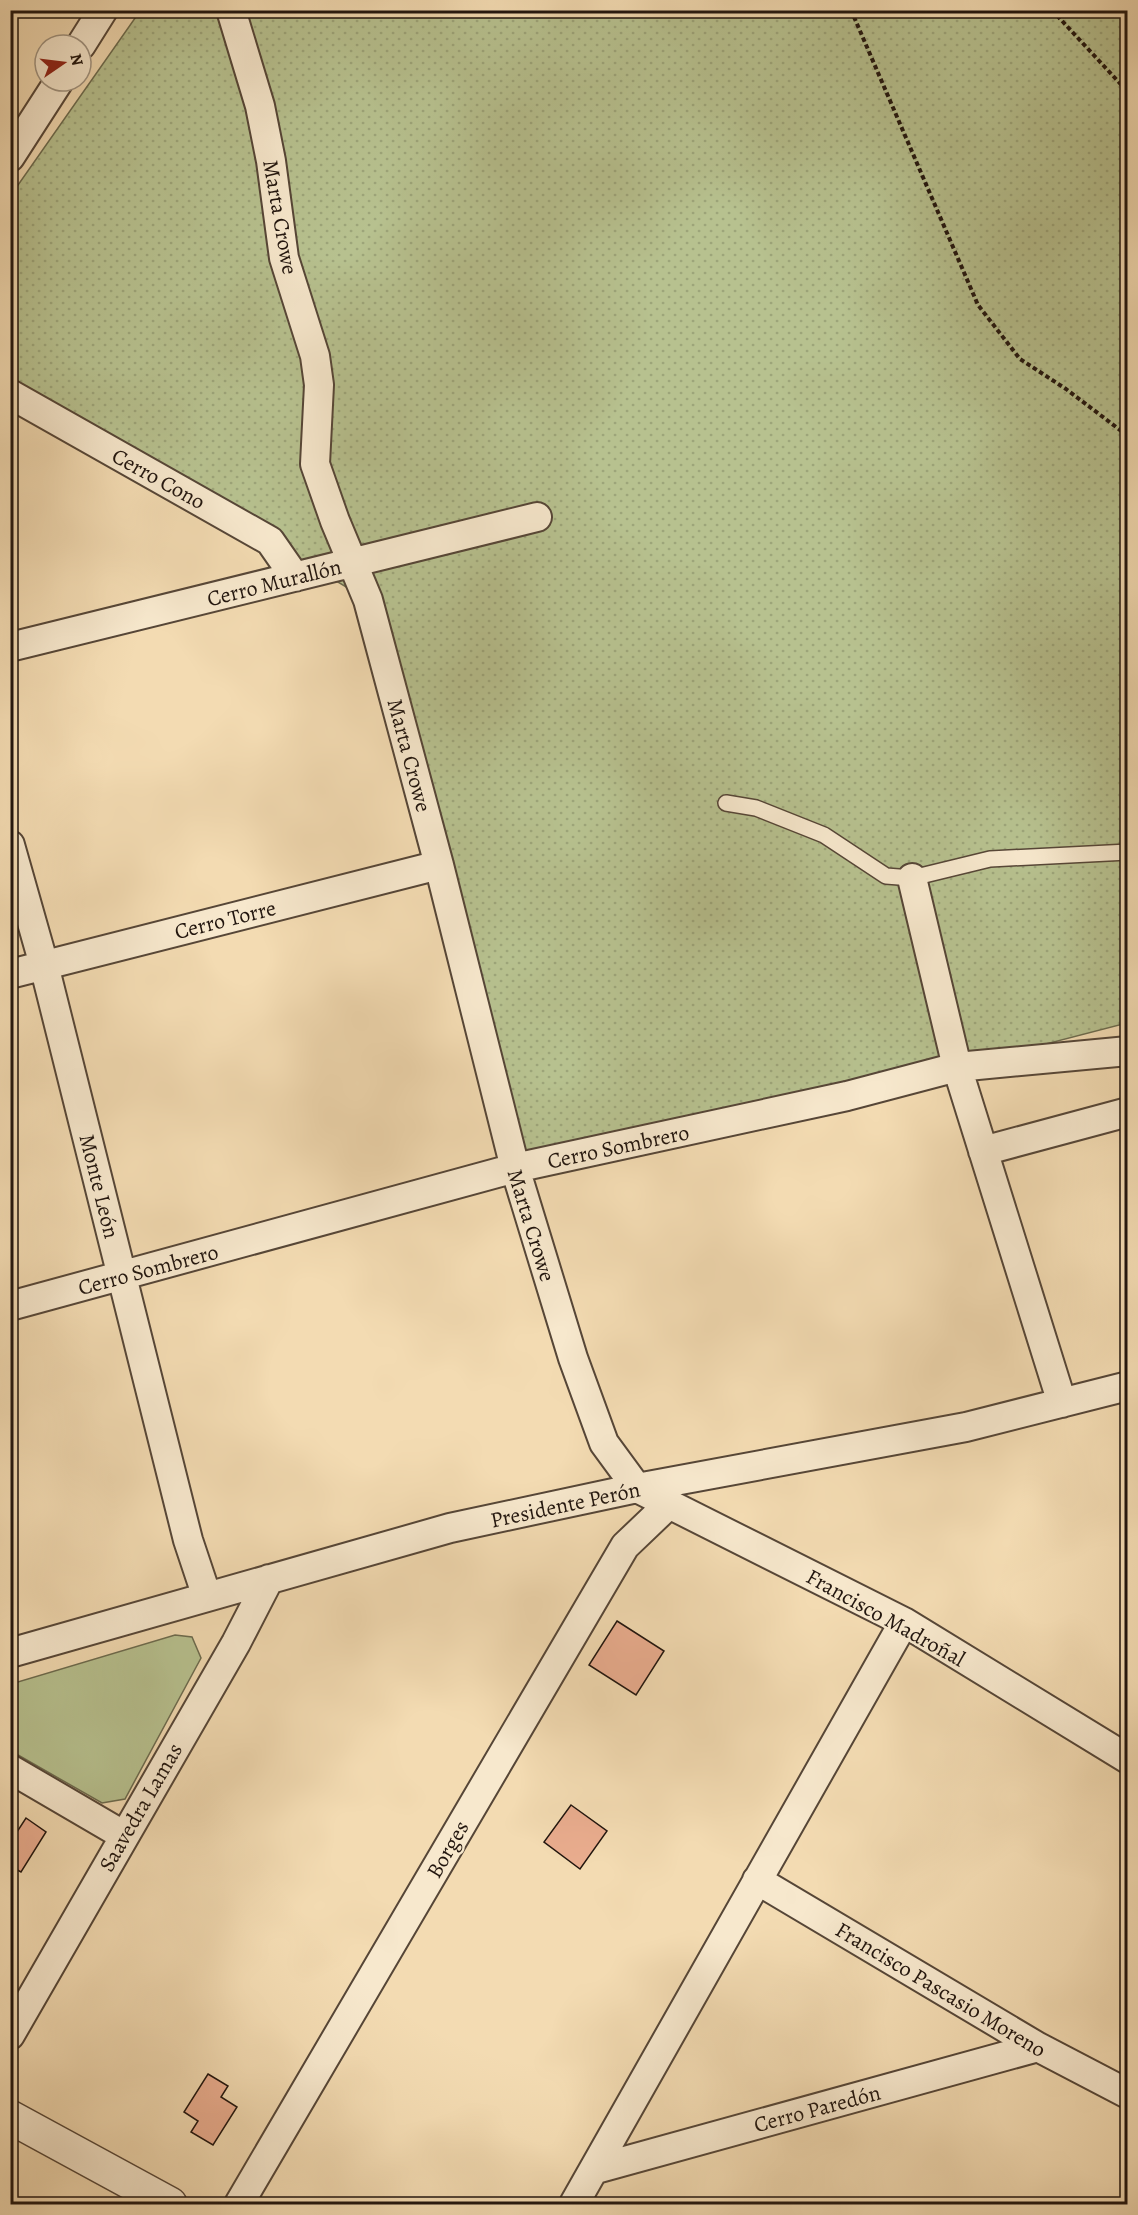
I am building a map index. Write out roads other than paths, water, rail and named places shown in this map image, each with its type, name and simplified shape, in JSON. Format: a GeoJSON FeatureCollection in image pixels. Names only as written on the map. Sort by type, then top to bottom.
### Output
{"type":"FeatureCollection","features":[{"type":"Feature","properties":{"kind":"street"},"geometry":{"type":"LineString","coordinates":[[89,33],[103,10]]}},
{"type":"Feature","properties":{"kind":"street","name":"Marta Crowe"},"geometry":{"type":"LineString","coordinates":[[231,10],[260,106],[272,161],[284,258],[315,356],[319,386],[315,464],[368,600],[440,865],[515,1168],[573,1358],[604,1443],[637,1488]]}},
{"type":"Feature","properties":{"kind":"street"},"geometry":{"type":"LineString","coordinates":[[10,158],[51,93]]}},
{"type":"Feature","properties":{"kind":"street","name":"Cerro Cono"},"geometry":{"type":"LineString","coordinates":[[10,394],[270,542],[295,577]]}},
{"type":"Feature","properties":{"kind":"street","name":"Cerro Murallón"},"geometry":{"type":"LineString","coordinates":[[10,647],[537,517]]}},
{"type":"Feature","properties":{"kind":"street","name":"Monte León"},"geometry":{"type":"LineString","coordinates":[[10,845],[44,965],[188,1540],[207,1596]]}},
{"type":"Feature","properties":{"kind":"street","name":"Cerro Torre"},"geometry":{"type":"LineString","coordinates":[[10,974],[440,865]]}},
{"type":"Feature","properties":{"kind":"street"},"geometry":{"type":"LineString","coordinates":[[912,878],[957,1067],[1062,1403]]}},
{"type":"Feature","properties":{"kind":"street","name":"Cerro Sombrero"},"geometry":{"type":"LineString","coordinates":[[10,1306],[515,1168],[847,1096],[957,1067],[1128,1052]]}},
{"type":"Feature","properties":{"kind":"street"},"geometry":{"type":"LineString","coordinates":[[983,1151],[1128,1112]]}},
{"type":"Feature","properties":{"kind":"street","name":"Presidente Perón"},"geometry":{"type":"LineString","coordinates":[[10,1653],[450,1528],[637,1488],[966,1427],[1128,1386]]}},
{"type":"Feature","properties":{"kind":"street","name":"Francisco Madroñal"},"geometry":{"type":"LineString","coordinates":[[637,1488],[904,1622],[1128,1759]]}},
{"type":"Feature","properties":{"kind":"street","name":"Borges"},"geometry":{"type":"LineString","coordinates":[[239,2205],[626,1546],[669,1504]]}},
{"type":"Feature","properties":{"kind":"street","name":"Saavedra Lamas"},"geometry":{"type":"LineString","coordinates":[[10,2035],[123,1835],[236,1643],[269,1579]]}},
{"type":"Feature","properties":{"kind":"street"},"geometry":{"type":"LineString","coordinates":[[574,2205],[904,1622]]}},
{"type":"Feature","properties":{"kind":"street"},"geometry":{"type":"LineString","coordinates":[[10,1769],[123,1835]]}},
{"type":"Feature","properties":{"kind":"street","name":"Francisco Pascasio Moreno"},"geometry":{"type":"LineString","coordinates":[[757,1880],[1038,2047],[1128,2094]]}},
{"type":"Feature","properties":{"kind":"street","name":"Cerro Paredón"},"geometry":{"type":"LineString","coordinates":[[596,2169],[1038,2047]]}},
{"type":"Feature","properties":{"kind":"street"},"geometry":{"type":"LineString","coordinates":[[10,2117],[171,2205]]}},
{"type":"Feature","properties":{"kind":"lane"},"geometry":{"type":"LineString","coordinates":[[726,803],[756,808],[824,835],[886,876],[912,878],[990,859],[1128,852]]}}]}
